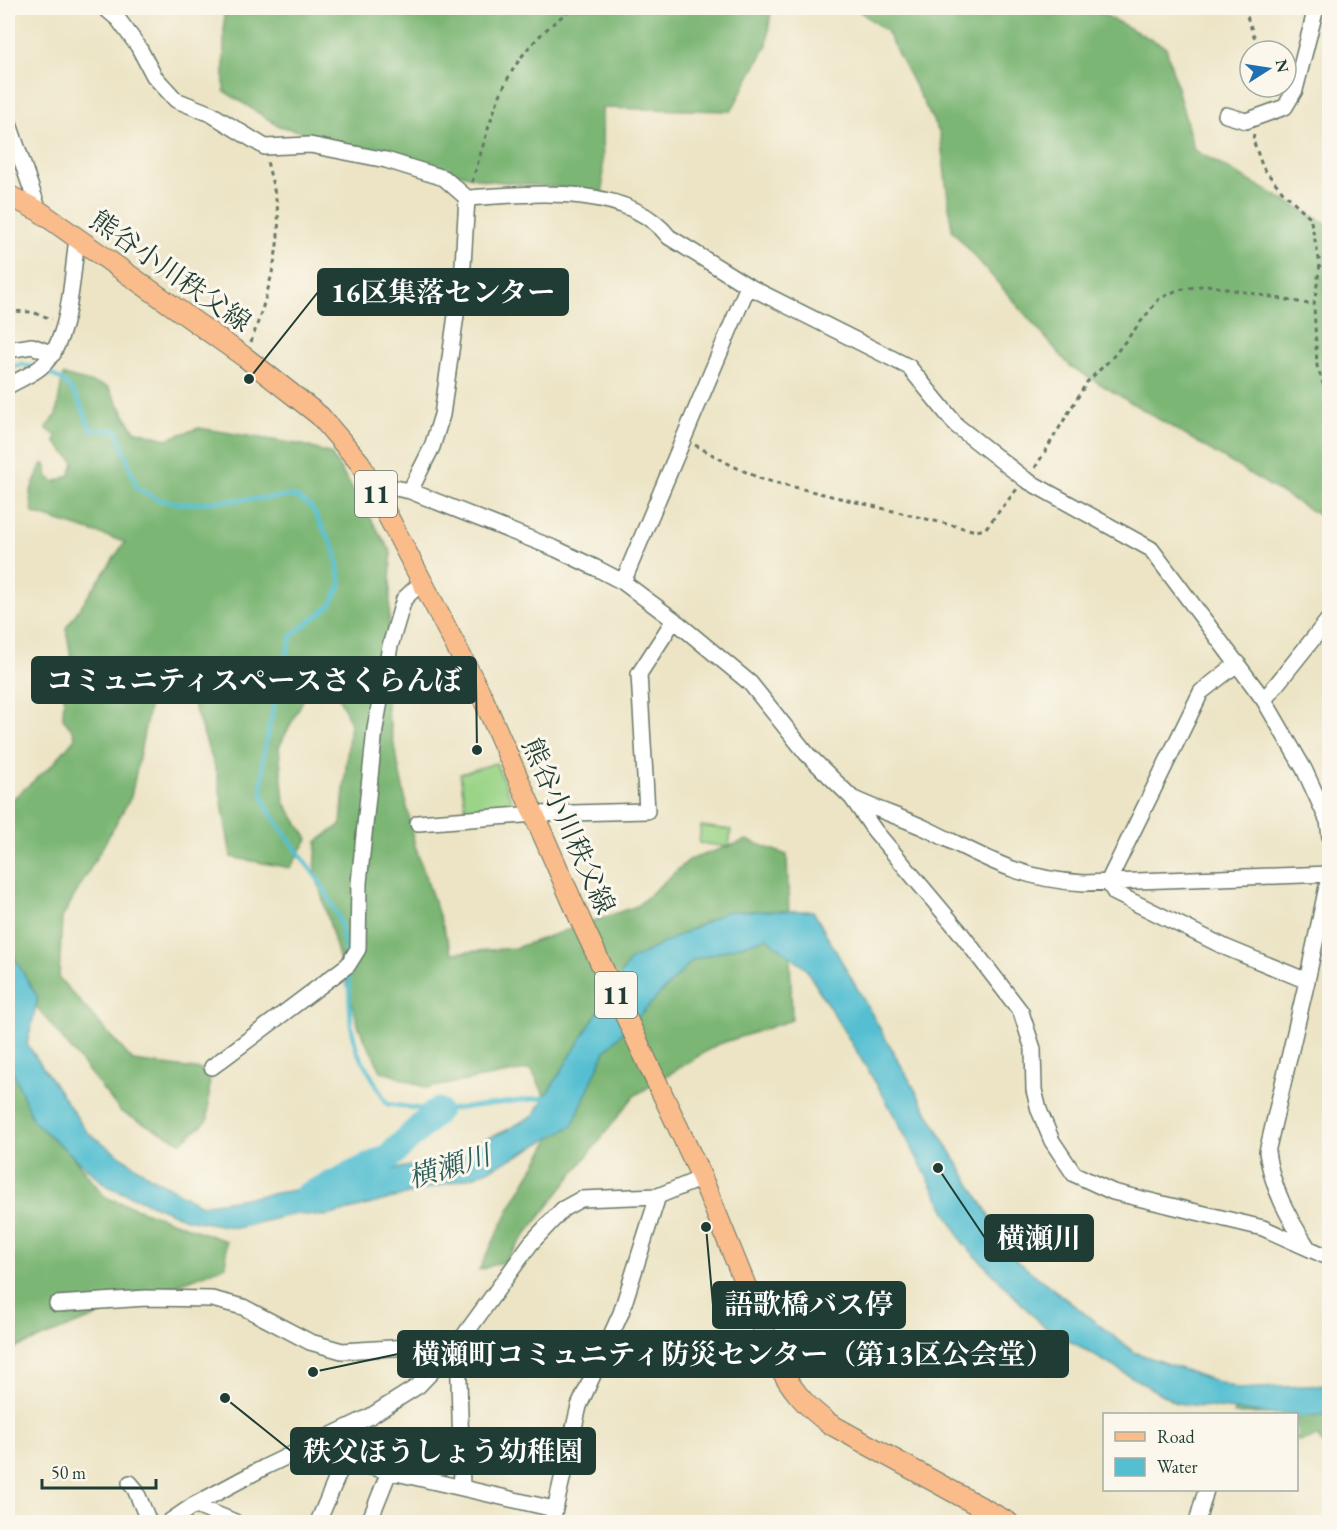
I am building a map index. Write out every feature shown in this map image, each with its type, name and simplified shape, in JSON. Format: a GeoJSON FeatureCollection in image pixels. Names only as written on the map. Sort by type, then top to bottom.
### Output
{"type":"FeatureCollection","features":[{"type":"Feature","properties":{"kind":"main road","name":"熊谷小川秩父線"},"geometry":{"type":"LineString","coordinates":[[8,195],[39,212],[246,357],[320,416],[360,463],[482,696],[583,926],[702,1178],[776,1360],[790,1388],[807,1407],[856,1439],[1008,1522]]}},
{"type":"Feature","properties":{"kind":"street"},"geometry":{"type":"LineString","coordinates":[[105,8],[118,19],[138,46],[154,76],[176,100],[211,114],[265,147],[310,145],[386,160],[444,178],[467,198],[542,193],[622,203],[661,226],[669,237],[748,286],[909,367],[957,426],[1026,480],[1151,549],[1264,700],[1304,770],[1328,821],[1329,837]]}},
{"type":"Feature","properties":{"kind":"street"},"geometry":{"type":"LineString","coordinates":[[1226,116],[1246,121],[1285,106],[1295,90],[1316,8]]}},
{"type":"Feature","properties":{"kind":"street"},"geometry":{"type":"LineString","coordinates":[[8,121],[39,212]]}},
{"type":"Feature","properties":{"kind":"street"},"geometry":{"type":"LineString","coordinates":[[410,491],[432,447],[442,415],[463,265],[467,198]]}},
{"type":"Feature","properties":{"kind":"street"},"geometry":{"type":"LineString","coordinates":[[8,386],[40,368],[53,354],[64,323],[77,238]]}},
{"type":"Feature","properties":{"kind":"street"},"geometry":{"type":"LineString","coordinates":[[622,582],[748,286]]}},
{"type":"Feature","properties":{"kind":"street"},"geometry":{"type":"LineString","coordinates":[[8,350],[32,346],[53,354]]}},
{"type":"Feature","properties":{"kind":"street"},"geometry":{"type":"LineString","coordinates":[[370,483],[410,491],[556,549],[622,582],[674,620],[750,683],[807,754],[852,798],[875,831],[959,931],[1021,1012],[1033,1049],[1034,1090],[1039,1110],[1052,1142],[1074,1174],[1113,1192],[1263,1228],[1329,1258]]}},
{"type":"Feature","properties":{"kind":"street"},"geometry":{"type":"LineString","coordinates":[[212,1067],[348,965],[358,949],[359,883],[375,729],[390,646],[404,599],[423,581]]}},
{"type":"Feature","properties":{"kind":"street"},"geometry":{"type":"LineString","coordinates":[[418,823],[535,814],[647,811],[639,674],[674,620]]}},
{"type":"Feature","properties":{"kind":"street"},"geometry":{"type":"LineString","coordinates":[[1264,700],[1328,620]]}},
{"type":"Feature","properties":{"kind":"street"},"geometry":{"type":"LineString","coordinates":[[1108,882],[1201,692],[1238,663]]}},
{"type":"Feature","properties":{"kind":"street"},"geometry":{"type":"LineString","coordinates":[[852,798],[928,830],[964,850],[1050,882],[1108,882],[1329,873],[1308,981],[1267,1152],[1270,1175],[1280,1201],[1308,1248]]}},
{"type":"Feature","properties":{"kind":"street"},"geometry":{"type":"LineString","coordinates":[[1108,882],[1115,893],[1227,948],[1308,981]]}},
{"type":"Feature","properties":{"kind":"street"},"geometry":{"type":"LineString","coordinates":[[169,1522],[194,1505],[265,1467],[325,1440],[403,1397],[418,1386],[458,1344],[531,1243],[563,1209],[581,1199],[658,1196],[702,1178]]}},
{"type":"Feature","properties":{"kind":"street"},"geometry":{"type":"LineString","coordinates":[[325,1440],[333,1455],[344,1461],[462,1487],[553,1516],[579,1406],[621,1313],[658,1196]]}},
{"type":"Feature","properties":{"kind":"street"},"geometry":{"type":"LineString","coordinates":[[57,1304],[146,1298],[212,1299],[243,1307],[310,1342],[342,1351],[458,1344]]}},
{"type":"Feature","properties":{"kind":"street"},"geometry":{"type":"LineString","coordinates":[[458,1344],[462,1487]]}},
{"type":"Feature","properties":{"kind":"street"},"geometry":{"type":"LineString","coordinates":[[318,1522],[344,1461]]}},
{"type":"Feature","properties":{"kind":"street"},"geometry":{"type":"LineString","coordinates":[[369,1522],[388,1472]]}},
{"type":"Feature","properties":{"kind":"street"},"geometry":{"type":"LineString","coordinates":[[130,1483],[135,1489],[148,1522]]}},
{"type":"Feature","properties":{"kind":"street"},"geometry":{"type":"LineString","coordinates":[[1197,1522],[1206,1491]]}},
{"type":"Feature","properties":{"kind":"street"},"geometry":{"type":"LineString","coordinates":[[194,1505],[234,1522]]}},
{"type":"Feature","properties":{"kind":"path"},"geometry":{"type":"LineString","coordinates":[[467,198],[501,88],[515,63],[536,37],[573,8]]}},
{"type":"Feature","properties":{"kind":"path"},"geometry":{"type":"LineString","coordinates":[[1244,8],[1255,39]]}},
{"type":"Feature","properties":{"kind":"path"},"geometry":{"type":"LineString","coordinates":[[1258,127],[1253,140],[1263,168],[1283,192],[1310,217],[1320,264],[1314,304],[1317,366],[1329,404]]}},
{"type":"Feature","properties":{"kind":"path"},"geometry":{"type":"LineString","coordinates":[[246,357],[260,318],[277,238],[278,215],[265,147]]}},
{"type":"Feature","properties":{"kind":"path"},"geometry":{"type":"LineString","coordinates":[[682,437],[731,465],[761,478],[976,531],[985,529],[1008,498],[1026,480],[1087,382],[1112,358],[1159,299],[1178,290],[1207,285],[1314,304]]}},
{"type":"Feature","properties":{"kind":"path"},"geometry":{"type":"LineString","coordinates":[[8,311],[32,312],[64,323]]}},
{"type":"Feature","properties":{"kind":"green space"},"geometry":{"type":"Polygon","coordinates":[[[224,8],[771,8],[767,45],[731,111],[602,108],[603,192],[484,180],[279,126],[224,91],[224,8]]]}},
{"type":"Feature","properties":{"kind":"green space"},"geometry":{"type":"Polygon","coordinates":[[[855,8],[1091,8],[1166,47],[1194,150],[1329,225],[1329,518],[1320,516],[1070,366],[952,230],[940,134],[886,31],[855,8]]]}},
{"type":"Feature","properties":{"kind":"green space"},"geometry":{"type":"Polygon","coordinates":[[[63,375],[108,387],[134,430],[166,439],[199,428],[303,445],[331,454],[391,552],[387,711],[415,846],[452,953],[515,948],[637,906],[689,860],[747,840],[787,855],[792,1020],[716,1045],[634,1096],[505,1261],[479,1270],[510,1208],[559,1124],[531,1069],[427,1088],[381,1071],[359,1028],[315,872],[317,842],[341,824],[350,722],[334,686],[315,677],[279,747],[284,802],[308,839],[290,868],[231,857],[217,773],[192,701],[150,703],[131,797],[62,918],[59,978],[133,1061],[210,1071],[208,1120],[181,1142],[121,1112],[33,1002],[12,1038],[59,1139],[105,1197],[226,1241],[226,1266],[8,1351],[8,803],[53,764],[75,738],[74,732],[63,719],[64,694],[60,682],[72,663],[66,628],[125,542],[33,513],[30,493],[41,465],[45,464],[48,477],[55,482],[70,475],[74,462],[55,442],[56,436],[46,428],[56,415],[63,375]]]}},
{"type":"Feature","properties":{"kind":"green space"},"geometry":{"type":"Polygon","coordinates":[[[496,763],[518,815],[467,817],[460,774],[496,763]]]}},
{"type":"Feature","properties":{"kind":"green space"},"geometry":{"type":"Polygon","coordinates":[[[701,826],[731,830],[729,847],[699,843],[701,826]]]}},
{"type":"Feature","properties":{"kind":"green space"},"geometry":{"type":"Polygon","coordinates":[[[1329,1405],[1329,1455],[1318,1437],[1298,1441],[1298,1413],[1234,1413],[1234,1409],[1329,1405]]]}},
{"type":"Feature","properties":{"kind":"water"},"geometry":{"type":"Polygon","coordinates":[[[727,911],[813,911],[943,1139],[1016,1260],[1134,1352],[1238,1389],[1329,1385],[1329,1414],[1298,1417],[1298,1413],[1261,1413],[1176,1403],[1042,1325],[963,1243],[882,1093],[806,969],[767,938],[693,960],[605,1051],[572,1126],[475,1176],[327,1216],[294,1214],[237,1228],[186,1219],[107,1186],[33,1121],[8,1059],[8,947],[38,998],[27,1044],[87,1132],[152,1178],[201,1205],[289,1191],[434,1161],[505,1131],[534,1115],[630,960],[727,911]]]}},
{"type":"Feature","properties":{"kind":"waterway"},"geometry":{"type":"LineString","coordinates":[[8,369],[23,364],[33,368]]}},
{"type":"Feature","properties":{"kind":"waterway"},"geometry":{"type":"LineString","coordinates":[[41,370],[69,386],[79,401],[91,430],[117,430],[137,488],[156,499],[183,504],[295,496],[311,507],[335,550],[341,585],[330,606],[292,635],[279,681],[263,756],[262,793],[268,810],[324,888],[339,919],[347,958]]}},
{"type":"Feature","properties":{"kind":"waterway"},"geometry":{"type":"LineString","coordinates":[[348,970],[351,1025],[357,1051],[387,1104],[437,1111],[549,1097]]}},
{"type":"Feature","properties":{"kind":"waterway"},"geometry":{"type":"LineString","coordinates":[[307,1196],[389,1157],[437,1111]]}},
{"type":"Feature","properties":{"kind":"place","name":"16区集落センター"},"geometry":{"type":"Point","coordinates":[249,379]}},
{"type":"Feature","properties":{"kind":"place","name":"コミュニティスペースさくらんぼ"},"geometry":{"type":"Point","coordinates":[477,750]}},
{"type":"Feature","properties":{"kind":"place","name":"横瀬川"},"geometry":{"type":"Point","coordinates":[938,1168]}},
{"type":"Feature","properties":{"kind":"place","name":"語歌橋バス停"},"geometry":{"type":"Point","coordinates":[706,1227]}},
{"type":"Feature","properties":{"kind":"place","name":"横瀬町コミュニティ防災センター（第13区公会堂）"},"geometry":{"type":"Point","coordinates":[313,1372]}},
{"type":"Feature","properties":{"kind":"place","name":"秩父ほうしょう幼稚園"},"geometry":{"type":"Point","coordinates":[225,1398]}}]}
